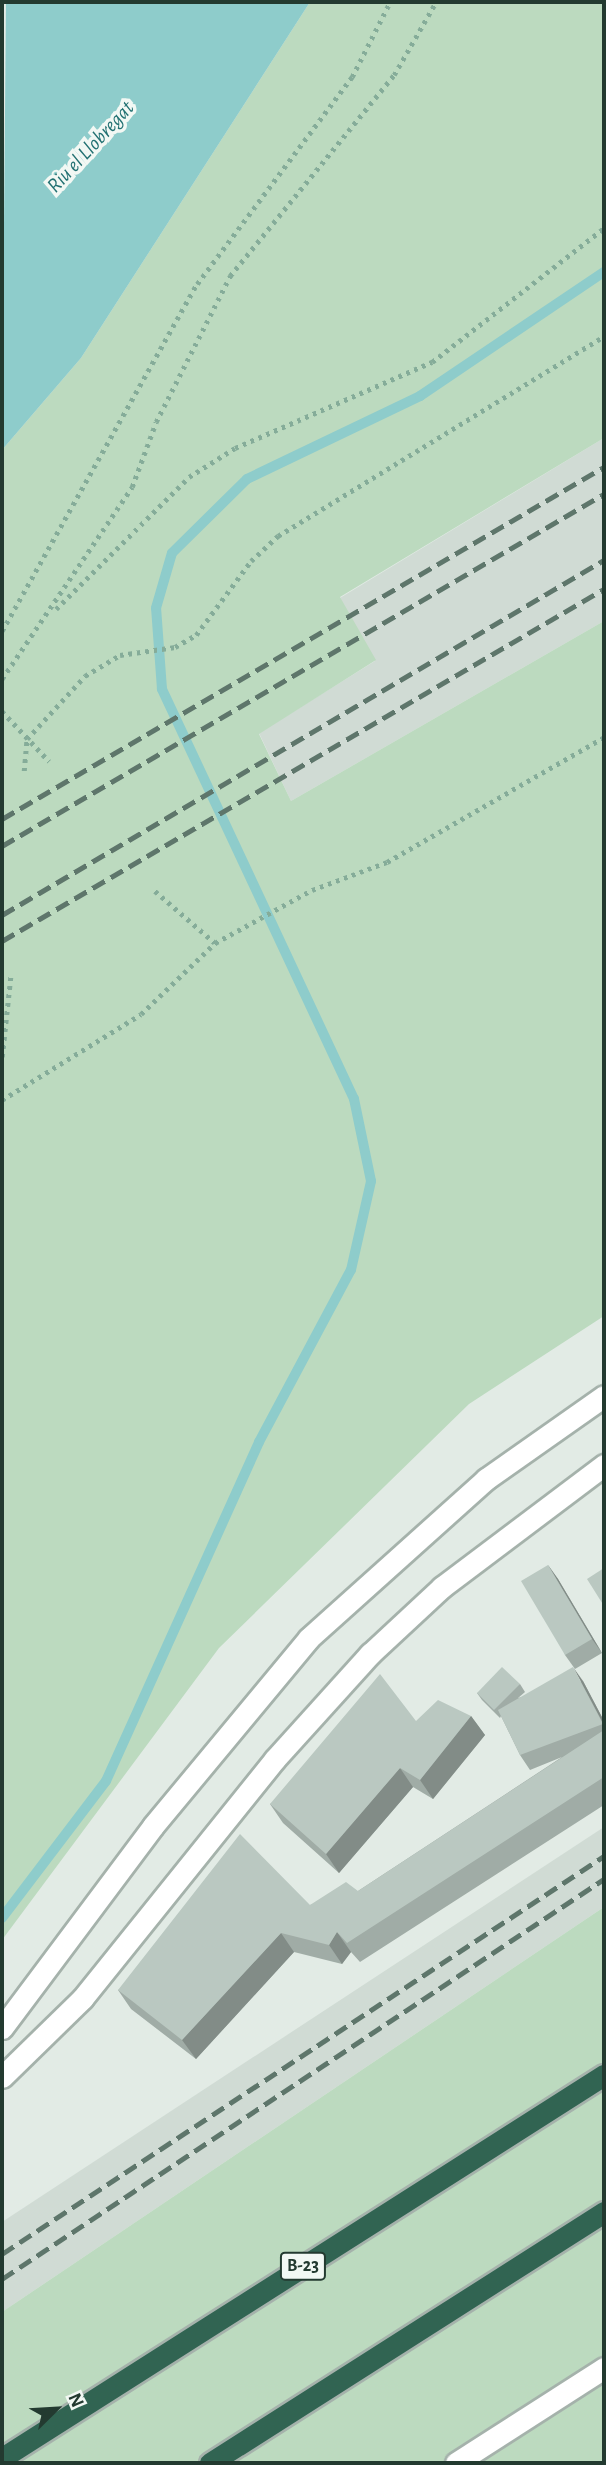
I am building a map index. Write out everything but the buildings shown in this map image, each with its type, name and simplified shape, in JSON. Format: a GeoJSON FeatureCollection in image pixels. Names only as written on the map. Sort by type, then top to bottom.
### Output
{"type":"FeatureCollection","features":[{"type":"Feature","properties":{"kind":"highway","name":"B-23"},"geometry":{"type":"LineString","coordinates":[[2,2458],[604,2075]]}},
{"type":"Feature","properties":{"kind":"highway"},"geometry":{"type":"LineString","coordinates":[[210,2463],[604,2212]]}},
{"type":"Feature","properties":{"kind":"street"},"geometry":{"type":"LineString","coordinates":[[2,2028],[153,1826],[309,1638],[485,1479],[604,1396]]}},
{"type":"Feature","properties":{"kind":"street"},"geometry":{"type":"LineString","coordinates":[[2,2077],[82,1999],[275,1759],[370,1654],[442,1587],[604,1465]]}},
{"type":"Feature","properties":{"kind":"street"},"geometry":{"type":"LineString","coordinates":[[456,2463],[604,2368]]}},
{"type":"Feature","properties":{"kind":"path"},"geometry":{"type":"LineString","coordinates":[[2,631],[197,284],[352,77],[390,2]]}},
{"type":"Feature","properties":{"kind":"path"},"geometry":{"type":"LineString","coordinates":[[2,679],[49,618],[132,487],[156,422],[230,276],[394,75],[436,2]]}},
{"type":"Feature","properties":{"kind":"path"},"geometry":{"type":"LineString","coordinates":[[49,618],[189,477],[235,448],[432,362],[604,228]]}},
{"type":"Feature","properties":{"kind":"path"},"geometry":{"type":"LineString","coordinates":[[24,771],[27,738],[85,676],[137,652],[175,647],[196,635],[251,561],[278,536],[604,336]]}},
{"type":"Feature","properties":{"kind":"path"},"geometry":{"type":"LineString","coordinates":[[2,711],[49,761]]}},
{"type":"Feature","properties":{"kind":"path"},"geometry":{"type":"LineString","coordinates":[[2,1100],[142,1014],[215,943],[283,904],[387,862],[604,737]]}},
{"type":"Feature","properties":{"kind":"path"},"geometry":{"type":"LineString","coordinates":[[155,891],[215,943]]}},
{"type":"Feature","properties":{"kind":"path"},"geometry":{"type":"LineString","coordinates":[[2,1057],[11,973]]}},
{"type":"Feature","properties":{"kind":"shaded area"},"geometry":{"type":"Polygon","coordinates":[[[604,438],[604,621],[291,801],[259,733],[375,661],[340,598],[604,438]]]}},
{"type":"Feature","properties":{"kind":"shaded area"},"geometry":{"type":"Polygon","coordinates":[[[604,1827],[604,1907],[2,2312],[2,2222],[604,1827]]]}},
{"type":"Feature","properties":{"kind":"green space"},"geometry":{"type":"Polygon","coordinates":[[[310,2],[604,2],[604,438],[340,597],[376,660],[259,734],[291,801],[604,621],[604,1316],[469,1404],[219,1648],[2,1940],[2,450],[81,358],[310,2]]]}},
{"type":"Feature","properties":{"kind":"green space"},"geometry":{"type":"Polygon","coordinates":[[[604,1907],[604,2463],[2,2463],[2,2312],[604,1907]]]}},
{"type":"Feature","properties":{"kind":"water","name":"Riu el Llobregat"},"geometry":{"type":"Polygon","coordinates":[[[6,2],[310,2],[81,358],[2,450],[6,2]]]}},
{"type":"Feature","properties":{"kind":"waterway"},"geometry":{"type":"LineString","coordinates":[[2,1918],[106,1781],[259,1442],[351,1270],[371,1181],[354,1099],[162,689],[156,608],[172,553],[247,479],[420,396],[604,272]]}},
{"type":"Feature","properties":{"kind":"railway"},"geometry":{"type":"LineString","coordinates":[[2,819],[604,467]]}},
{"type":"Feature","properties":{"kind":"railway"},"geometry":{"type":"LineString","coordinates":[[2,846],[604,494]]}},
{"type":"Feature","properties":{"kind":"railway"},"geometry":{"type":"LineString","coordinates":[[2,915],[604,560]]}},
{"type":"Feature","properties":{"kind":"railway"},"geometry":{"type":"LineString","coordinates":[[2,941],[604,589]]}},
{"type":"Feature","properties":{"kind":"railway"},"geometry":{"type":"LineString","coordinates":[[2,2254],[604,1856]]}},
{"type":"Feature","properties":{"kind":"railway"},"geometry":{"type":"LineString","coordinates":[[2,2279],[604,1879]]}}]}
